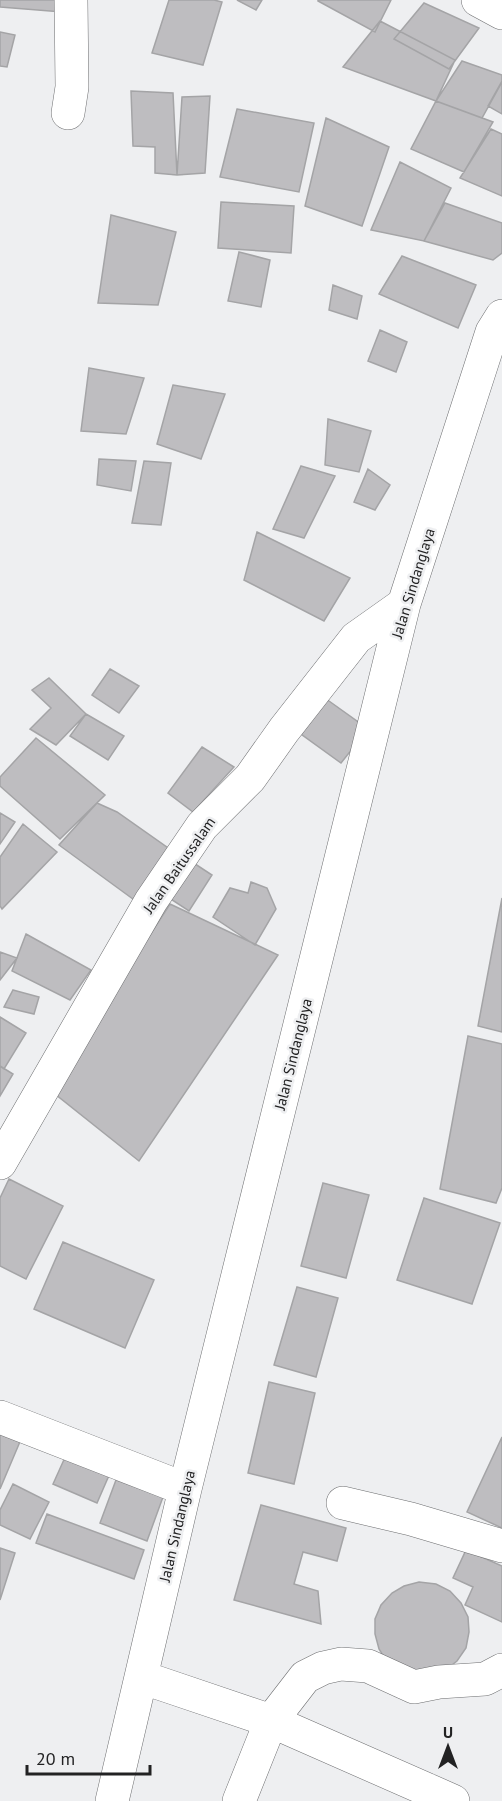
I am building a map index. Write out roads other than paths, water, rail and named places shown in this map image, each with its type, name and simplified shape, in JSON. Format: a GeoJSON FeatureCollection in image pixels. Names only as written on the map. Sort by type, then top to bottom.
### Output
{"type":"FeatureCollection","features":[{"type":"Feature","properties":{"kind":"street"},"geometry":{"type":"LineString","coordinates":[[68,113],[72,87],[71,0]]}},
{"type":"Feature","properties":{"kind":"street"},"geometry":{"type":"LineString","coordinates":[[478,0],[502,13]]}},
{"type":"Feature","properties":{"kind":"street","name":"Jalan Sindanglaya"},"geometry":{"type":"LineString","coordinates":[[112,1801],[185,1489],[405,604],[492,332],[502,316]]}},
{"type":"Feature","properties":{"kind":"street","name":"Jalan Baitussalam"},"geometry":{"type":"LineString","coordinates":[[0,1163],[151,901],[202,826],[250,777],[356,638],[405,604]]}},
{"type":"Feature","properties":{"kind":"street"},"geometry":{"type":"LineString","coordinates":[[0,1417],[185,1489]]}},
{"type":"Feature","properties":{"kind":"street"},"geometry":{"type":"LineString","coordinates":[[343,1503],[411,1519],[502,1546]]}},
{"type":"Feature","properties":{"kind":"street"},"geometry":{"type":"LineString","coordinates":[[239,1801],[271,1721],[305,1677],[323,1668],[341,1664],[369,1666],[414,1687],[439,1682],[485,1679],[502,1670]]}},
{"type":"Feature","properties":{"kind":"street"},"geometry":{"type":"LineString","coordinates":[[141,1677],[271,1721],[453,1801]]}}]}
